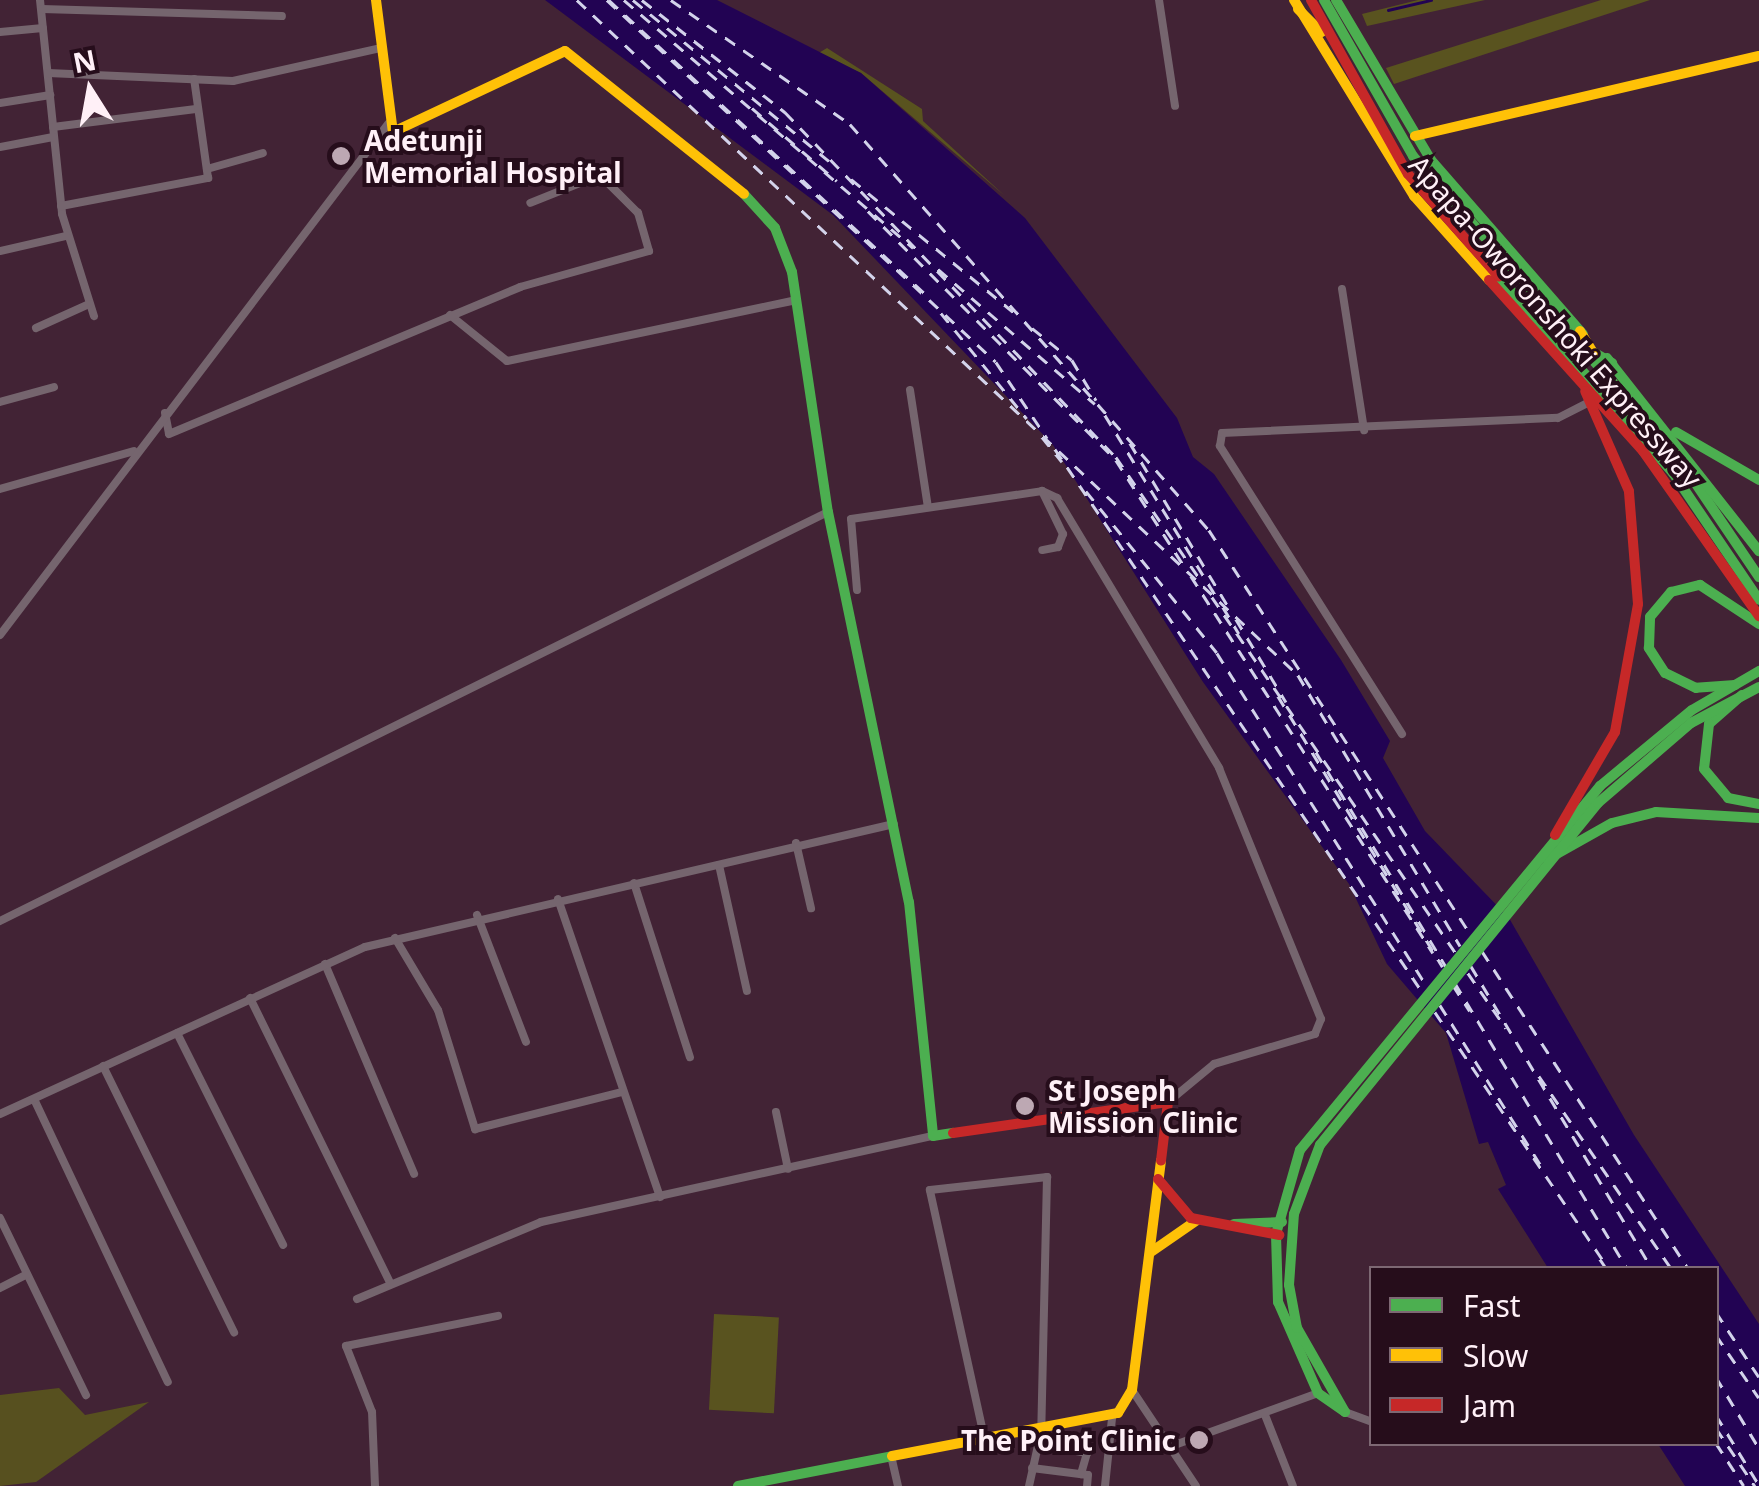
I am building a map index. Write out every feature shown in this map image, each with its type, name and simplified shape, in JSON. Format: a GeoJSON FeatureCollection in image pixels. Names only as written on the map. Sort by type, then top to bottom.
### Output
{"type":"FeatureCollection","features":[{"type":"Feature","properties":{"kind":"main road"},"geometry":{"type":"LineString","coordinates":[[376,0],[388,124],[408,130],[564,51],[753,199],[775,228],[796,300],[828,512],[894,824],[933,1136],[1168,1102],[1156,1173],[1132,1390],[1112,1418],[1039,1438],[985,1442],[779,1482],[738,1486]]}},
{"type":"Feature","properties":{"kind":"main road"},"geometry":{"type":"LineString","coordinates":[[1313,23],[1315,0]]}},
{"type":"Feature","properties":{"kind":"main road","name":"Apapa-Oworonshoki Expressway"},"geometry":{"type":"LineString","coordinates":[[1315,0],[1438,213],[1673,473],[1759,600]]}},
{"type":"Feature","properties":{"kind":"main road","name":"Apapa-Oworonshoki Expressway"},"geometry":{"type":"LineString","coordinates":[[1336,0],[1338,41],[1414,196],[1681,500],[1759,616]]}},
{"type":"Feature","properties":{"kind":"main road"},"geometry":{"type":"LineString","coordinates":[[1296,4],[1313,23],[1368,60]]}},
{"type":"Feature","properties":{"kind":"main road","name":"Apapa-Oworonshoki Expressway"},"geometry":{"type":"LineString","coordinates":[[1296,4],[1338,41],[1368,60],[1415,136],[1578,337]]}},
{"type":"Feature","properties":{"kind":"main road","name":"Apapa-Oworonshoki Expressway"},"geometry":{"type":"LineString","coordinates":[[1338,41],[1444,198],[1671,429],[1759,551]]}},
{"type":"Feature","properties":{"kind":"main road"},"geometry":{"type":"LineString","coordinates":[[1415,136],[1759,56]]}},
{"type":"Feature","properties":{"kind":"main road"},"geometry":{"type":"LineString","coordinates":[[1578,337],[1609,368]]}},
{"type":"Feature","properties":{"kind":"main road","name":"Apapa-Oworonshoki Expressway"},"geometry":{"type":"LineString","coordinates":[[1609,368],[1708,497],[1759,576]]}},
{"type":"Feature","properties":{"kind":"main road"},"geometry":{"type":"LineString","coordinates":[[1345,1412],[1298,1328],[1291,1230],[1320,1146],[1541,861],[1616,732],[1638,604],[1629,490],[1584,387]]}},
{"type":"Feature","properties":{"kind":"main road"},"geometry":{"type":"LineString","coordinates":[[1671,429],[1759,480]]}},
{"type":"Feature","properties":{"kind":"main road"},"geometry":{"type":"LineString","coordinates":[[1738,690],[1696,688],[1665,673],[1650,648],[1650,617],[1671,592],[1700,585],[1759,624]]}},
{"type":"Feature","properties":{"kind":"main road"},"geometry":{"type":"LineString","coordinates":[[1555,835],[1640,749],[1756,681]]}},
{"type":"Feature","properties":{"kind":"main road"},"geometry":{"type":"LineString","coordinates":[[1738,690],[1709,724],[1704,768],[1728,798],[1759,804]]}},
{"type":"Feature","properties":{"kind":"main road"},"geometry":{"type":"LineString","coordinates":[[1345,1412],[1318,1394],[1284,1327],[1277,1228],[1300,1150],[1371,1056],[1541,861],[1653,752],[1738,690]]}},
{"type":"Feature","properties":{"kind":"main road"},"geometry":{"type":"LineString","coordinates":[[1541,861],[1612,823],[1656,812],[1759,818]]}},
{"type":"Feature","properties":{"kind":"main road"},"geometry":{"type":"LineString","coordinates":[[1156,1173],[1169,1200],[1200,1220],[1291,1230]]}},
{"type":"Feature","properties":{"kind":"main road"},"geometry":{"type":"LineString","coordinates":[[1148,1258],[1166,1234],[1200,1220]]}},
{"type":"Feature","properties":{"kind":"street"},"geometry":{"type":"LineString","coordinates":[[1159,0],[1176,106]]}},
{"type":"Feature","properties":{"kind":"street"},"geometry":{"type":"LineString","coordinates":[[94,316],[66,236],[41,5],[182,4],[282,16]]}},
{"type":"Feature","properties":{"kind":"street"},"geometry":{"type":"LineString","coordinates":[[0,32],[44,28]]}},
{"type":"Feature","properties":{"kind":"street"},"geometry":{"type":"LineString","coordinates":[[48,72],[194,79],[287,76],[381,48]]}},
{"type":"Feature","properties":{"kind":"street"},"geometry":{"type":"LineString","coordinates":[[61,206],[205,179],[207,169],[194,79]]}},
{"type":"Feature","properties":{"kind":"street"},"geometry":{"type":"LineString","coordinates":[[0,103],[50,95]]}},
{"type":"Feature","properties":{"kind":"street"},"geometry":{"type":"LineString","coordinates":[[0,147],[53,132],[196,109]]}},
{"type":"Feature","properties":{"kind":"street"},"geometry":{"type":"LineString","coordinates":[[2,630],[134,450],[388,124]]}},
{"type":"Feature","properties":{"kind":"street"},"geometry":{"type":"LineString","coordinates":[[207,169],[263,153]]}},
{"type":"Feature","properties":{"kind":"street"},"geometry":{"type":"LineString","coordinates":[[164,413],[169,434],[450,315],[650,251],[638,213],[600,174],[530,202]]}},
{"type":"Feature","properties":{"kind":"street"},"geometry":{"type":"LineString","coordinates":[[0,251],[66,236]]}},
{"type":"Feature","properties":{"kind":"street"},"geometry":{"type":"LineString","coordinates":[[1342,289],[1364,430]]}},
{"type":"Feature","properties":{"kind":"street"},"geometry":{"type":"LineString","coordinates":[[450,315],[508,361],[796,300]]}},
{"type":"Feature","properties":{"kind":"street"},"geometry":{"type":"LineString","coordinates":[[36,328],[89,304]]}},
{"type":"Feature","properties":{"kind":"street"},"geometry":{"type":"LineString","coordinates":[[0,402],[54,387]]}},
{"type":"Feature","properties":{"kind":"street"},"geometry":{"type":"LineString","coordinates":[[910,390],[928,507]]}},
{"type":"Feature","properties":{"kind":"street"},"geometry":{"type":"LineString","coordinates":[[1402,734],[1218,440],[1226,432],[1364,430],[1558,418],[1588,402]]}},
{"type":"Feature","properties":{"kind":"street"},"geometry":{"type":"LineString","coordinates":[[0,489],[134,450]]}},
{"type":"Feature","properties":{"kind":"street"},"geometry":{"type":"LineString","coordinates":[[1042,491],[1062,529],[1058,547],[1042,550]]}},
{"type":"Feature","properties":{"kind":"street"},"geometry":{"type":"LineString","coordinates":[[857,590],[847,523],[1042,491],[1057,498],[1219,768],[1321,1020],[1316,1034],[1214,1064],[1168,1102]]}},
{"type":"Feature","properties":{"kind":"street"},"geometry":{"type":"LineString","coordinates":[[0,921],[828,512]]}},
{"type":"Feature","properties":{"kind":"street"},"geometry":{"type":"LineString","coordinates":[[0,1114],[324,964],[395,938],[478,915],[719,866],[796,843],[894,824]]}},
{"type":"Feature","properties":{"kind":"street"},"geometry":{"type":"LineString","coordinates":[[796,843],[811,908]]}},
{"type":"Feature","properties":{"kind":"street"},"geometry":{"type":"LineString","coordinates":[[719,866],[748,991]]}},
{"type":"Feature","properties":{"kind":"street"},"geometry":{"type":"LineString","coordinates":[[634,883],[690,1057]]}},
{"type":"Feature","properties":{"kind":"street"},"geometry":{"type":"LineString","coordinates":[[558,898],[660,1198]]}},
{"type":"Feature","properties":{"kind":"street"},"geometry":{"type":"LineString","coordinates":[[478,915],[526,1042]]}},
{"type":"Feature","properties":{"kind":"street"},"geometry":{"type":"LineString","coordinates":[[395,938],[438,1010],[475,1129],[622,1092]]}},
{"type":"Feature","properties":{"kind":"street"},"geometry":{"type":"LineString","coordinates":[[324,964],[414,1174]]}},
{"type":"Feature","properties":{"kind":"street"},"geometry":{"type":"LineString","coordinates":[[250,998],[391,1284]]}},
{"type":"Feature","properties":{"kind":"street"},"geometry":{"type":"LineString","coordinates":[[177,1033],[282,1245]]}},
{"type":"Feature","properties":{"kind":"street"},"geometry":{"type":"LineString","coordinates":[[103,1066],[234,1332]]}},
{"type":"Feature","properties":{"kind":"street"},"geometry":{"type":"LineString","coordinates":[[34,1099],[168,1382]]}},
{"type":"Feature","properties":{"kind":"street"},"geometry":{"type":"LineString","coordinates":[[776,1112],[788,1169]]}},
{"type":"Feature","properties":{"kind":"street"},"geometry":{"type":"LineString","coordinates":[[357,1298],[508,1232],[933,1136]]}},
{"type":"Feature","properties":{"kind":"street"},"geometry":{"type":"LineString","coordinates":[[985,1442],[930,1190],[1047,1177],[1039,1438],[1029,1486]]}},
{"type":"Feature","properties":{"kind":"street"},"geometry":{"type":"LineString","coordinates":[[0,1218],[86,1394]]}},
{"type":"Feature","properties":{"kind":"street"},"geometry":{"type":"LineString","coordinates":[[0,1288],[28,1274]]}},
{"type":"Feature","properties":{"kind":"street"},"geometry":{"type":"LineString","coordinates":[[375,1486],[372,1412],[346,1346],[498,1316]]}},
{"type":"Feature","properties":{"kind":"street"},"geometry":{"type":"LineString","coordinates":[[1132,1390],[1196,1486]]}},
{"type":"Feature","properties":{"kind":"street"},"geometry":{"type":"LineString","coordinates":[[1169,1447],[1318,1394]]}},
{"type":"Feature","properties":{"kind":"street"},"geometry":{"type":"LineString","coordinates":[[1345,1412],[1369,1421]]}},
{"type":"Feature","properties":{"kind":"street"},"geometry":{"type":"LineString","coordinates":[[1265,1415],[1293,1486]]}},
{"type":"Feature","properties":{"kind":"street"},"geometry":{"type":"LineString","coordinates":[[1104,1486],[1112,1418]]}},
{"type":"Feature","properties":{"kind":"street"},"geometry":{"type":"LineString","coordinates":[[1039,1438],[1087,1453],[1081,1474],[1086,1486]]}},
{"type":"Feature","properties":{"kind":"street"},"geometry":{"type":"LineString","coordinates":[[892,1460],[898,1486]]}},
{"type":"Feature","properties":{"kind":"street"},"geometry":{"type":"LineString","coordinates":[[1032,1468],[1081,1474]]}},
{"type":"Feature","properties":{"kind":"shaded area"},"geometry":{"type":"Polygon","coordinates":[[[545,0],[717,0],[861,73],[1025,218],[1177,418],[1193,457],[1214,474],[1341,660],[1390,741],[1383,758],[1425,831],[1509,918],[1634,1135],[1759,1324],[1759,1486],[1685,1486],[1659,1446],[1719,1446],[1719,1266],[1547,1266],[1498,1189],[1506,1185],[1488,1142],[1479,1144],[1446,1033],[1387,964],[1349,884],[1203,682],[1053,445],[833,215],[545,0]]]}},
{"type":"Feature","properties":{"kind":"shaded area"},"geometry":{"type":"Polygon","coordinates":[[[1418,0],[1485,0],[1367,26],[1362,14],[1418,0]]]}},
{"type":"Feature","properties":{"kind":"shaded area"},"geometry":{"type":"Polygon","coordinates":[[[1601,0],[1650,0],[1394,84],[1386,68],[1601,0]]]}},
{"type":"Feature","properties":{"kind":"shaded area"},"geometry":{"type":"Polygon","coordinates":[[[827,48],[922,109],[923,121],[1005,196],[861,73],[817,54],[827,48]]]}},
{"type":"Feature","properties":{"kind":"shaded area"},"geometry":{"type":"Polygon","coordinates":[[[714,1314],[779,1317],[774,1413],[709,1410],[714,1314]]]}},
{"type":"Feature","properties":{"kind":"shaded area"},"geometry":{"type":"Polygon","coordinates":[[[59,1388],[85,1415],[149,1402],[36,1482],[0,1486],[0,1395],[59,1388]]]}},
{"type":"Feature","properties":{"kind":"waterway"},"geometry":{"type":"LineString","coordinates":[[1388,10],[1431,0]]}},
{"type":"Feature","properties":{"kind":"ferry route"},"geometry":{"type":"LineString","coordinates":[[577,0],[1298,675],[1460,946]]}},
{"type":"Feature","properties":{"kind":"ferry route"},"geometry":{"type":"LineString","coordinates":[[607,0],[996,362],[1047,438]]}},
{"type":"Feature","properties":{"kind":"ferry route"},"geometry":{"type":"LineString","coordinates":[[609,0],[927,295]]}},
{"type":"Feature","properties":{"kind":"ferry route"},"geometry":{"type":"LineString","coordinates":[[624,0],[913,248]]}},
{"type":"Feature","properties":{"kind":"ferry route"},"geometry":{"type":"LineString","coordinates":[[633,0],[829,161]]}},
{"type":"Feature","properties":{"kind":"ferry route"},"geometry":{"type":"LineString","coordinates":[[642,0],[785,112],[1116,457],[1202,582]]}},
{"type":"Feature","properties":{"kind":"ferry route"},"geometry":{"type":"LineString","coordinates":[[671,0],[850,124],[1209,530],[1472,936]]}},
{"type":"Feature","properties":{"kind":"ferry route"},"geometry":{"type":"LineString","coordinates":[[752,108],[837,181]]}},
{"type":"Feature","properties":{"kind":"ferry route"},"geometry":{"type":"LineString","coordinates":[[851,179],[1015,313]]}},
{"type":"Feature","properties":{"kind":"ferry route"},"geometry":{"type":"LineString","coordinates":[[868,211],[1116,460],[1184,566]]}},
{"type":"Feature","properties":{"kind":"ferry route"},"geometry":{"type":"LineString","coordinates":[[938,269],[1095,404]]}},
{"type":"Feature","properties":{"kind":"ferry route"},"geometry":{"type":"LineString","coordinates":[[941,313],[1027,419]]}},
{"type":"Feature","properties":{"kind":"ferry route"},"geometry":{"type":"LineString","coordinates":[[1032,328],[1072,360],[1096,400]]}},
{"type":"Feature","properties":{"kind":"ferry route"},"geometry":{"type":"LineString","coordinates":[[1105,415],[1216,596]]}},
{"type":"Feature","properties":{"kind":"ferry route"},"geometry":{"type":"LineString","coordinates":[[1042,437],[1062,462]]}},
{"type":"Feature","properties":{"kind":"ferry route"},"geometry":{"type":"LineString","coordinates":[[1130,443],[1229,608]]}},
{"type":"Feature","properties":{"kind":"ferry route"},"geometry":{"type":"LineString","coordinates":[[1055,449],[1423,993]]}},
{"type":"Feature","properties":{"kind":"ferry route"},"geometry":{"type":"LineString","coordinates":[[1086,491],[1217,653],[1427,986]]}},
{"type":"Feature","properties":{"kind":"ferry route"},"geometry":{"type":"LineString","coordinates":[[1191,576],[1433,953]]}},
{"type":"Feature","properties":{"kind":"ferry route"},"geometry":{"type":"LineString","coordinates":[[1212,597],[1456,954]]}},
{"type":"Feature","properties":{"kind":"ferry route"},"geometry":{"type":"LineString","coordinates":[[1223,607],[1239,634]]}},
{"type":"Feature","properties":{"kind":"ferry route"},"geometry":{"type":"LineString","coordinates":[[1236,619],[1286,702]]}},
{"type":"Feature","properties":{"kind":"ferry route"},"geometry":{"type":"LineString","coordinates":[[1278,696],[1443,967]]}},
{"type":"Feature","properties":{"kind":"ferry route"},"geometry":{"type":"LineString","coordinates":[[1316,752],[1446,967]]}},
{"type":"Feature","properties":{"kind":"ferry route"},"geometry":{"type":"LineString","coordinates":[[1482,951],[1687,1266]]}},
{"type":"Feature","properties":{"kind":"ferry route"},"geometry":{"type":"LineString","coordinates":[[1471,966],[1651,1266]]}},
{"type":"Feature","properties":{"kind":"ferry route"},"geometry":{"type":"LineString","coordinates":[[1468,973],[1506,1028]]}},
{"type":"Feature","properties":{"kind":"ferry route"},"geometry":{"type":"LineString","coordinates":[[1455,983],[1626,1266]]}},
{"type":"Feature","properties":{"kind":"ferry route"},"geometry":{"type":"LineString","coordinates":[[1453,985],[1470,1011]]}},
{"type":"Feature","properties":{"kind":"ferry route"},"geometry":{"type":"LineString","coordinates":[[1440,1005],[1540,1164]]}},
{"type":"Feature","properties":{"kind":"ferry route"},"geometry":{"type":"LineString","coordinates":[[1435,1012],[1607,1266]]}},
{"type":"Feature","properties":{"kind":"ferry route"},"geometry":{"type":"LineString","coordinates":[[1539,1076],[1670,1266]]}},
{"type":"Feature","properties":{"kind":"ferry route"},"geometry":{"type":"LineString","coordinates":[[1600,1259],[1605,1266]]}},
{"type":"Feature","properties":{"kind":"ferry route"},"geometry":{"type":"LineString","coordinates":[[1719,1317],[1759,1377]]}},
{"type":"Feature","properties":{"kind":"ferry route"},"geometry":{"type":"LineString","coordinates":[[1719,1339],[1759,1398]]}},
{"type":"Feature","properties":{"kind":"ferry route"},"geometry":{"type":"LineString","coordinates":[[1719,1382],[1759,1448]]}},
{"type":"Feature","properties":{"kind":"ferry route"},"geometry":{"type":"LineString","coordinates":[[1719,1420],[1759,1485]]}},
{"type":"Feature","properties":{"kind":"ferry route"},"geometry":{"type":"LineString","coordinates":[[1719,1432],[1755,1486]]}},
{"type":"Feature","properties":{"kind":"ferry route"},"geometry":{"type":"LineString","coordinates":[[1718,1446],[1744,1486]]}},
{"type":"Feature","properties":{"kind":"traffic: fast"},"geometry":{"type":"LineString","coordinates":[[1324,0],[1413,156],[1675,453],[1759,577]]}},
{"type":"Feature","properties":{"kind":"traffic: fast"},"geometry":{"type":"LineString","coordinates":[[1336,0],[1431,160],[1583,334]]}},
{"type":"Feature","properties":{"kind":"traffic: fast"},"geometry":{"type":"LineString","coordinates":[[744,194],[775,228],[792,272],[828,512],[909,902],[933,1136],[953,1133]]}},
{"type":"Feature","properties":{"kind":"traffic: fast"},"geometry":{"type":"LineString","coordinates":[[1499,277],[1673,473],[1759,600]]}},
{"type":"Feature","properties":{"kind":"traffic: fast"},"geometry":{"type":"LineString","coordinates":[[1588,349],[1612,363]]}},
{"type":"Feature","properties":{"kind":"traffic: fast"},"geometry":{"type":"LineString","coordinates":[[1607,358],[1759,551]]}},
{"type":"Feature","properties":{"kind":"traffic: fast"},"geometry":{"type":"LineString","coordinates":[[1676,432],[1759,480]]}},
{"type":"Feature","properties":{"kind":"traffic: fast"},"geometry":{"type":"LineString","coordinates":[[1735,685],[1696,688],[1665,673],[1649,648],[1650,617],[1671,592],[1700,585],[1759,624]]}},
{"type":"Feature","properties":{"kind":"traffic: fast"},"geometry":{"type":"LineString","coordinates":[[1345,1412],[1318,1393],[1278,1302],[1276,1234],[1300,1150],[1600,786],[1692,710],[1759,671]]}},
{"type":"Feature","properties":{"kind":"traffic: fast"},"geometry":{"type":"LineString","coordinates":[[1345,1412],[1297,1328],[1289,1285],[1294,1214],[1320,1145],[1598,803],[1691,723],[1759,687]]}},
{"type":"Feature","properties":{"kind":"traffic: fast"},"geometry":{"type":"LineString","coordinates":[[1742,695],[1709,724],[1704,769],[1728,798],[1759,804]]}},
{"type":"Feature","properties":{"kind":"traffic: fast"},"geometry":{"type":"LineString","coordinates":[[1548,859],[1612,823],[1656,812],[1759,818]]}},
{"type":"Feature","properties":{"kind":"traffic: fast"},"geometry":{"type":"LineString","coordinates":[[1234,1224],[1282,1222]]}},
{"type":"Feature","properties":{"kind":"traffic: fast"},"geometry":{"type":"LineString","coordinates":[[738,1486],[892,1456]]}},
{"type":"Feature","properties":{"kind":"traffic: slow"},"geometry":{"type":"LineString","coordinates":[[376,0],[393,132],[565,51],[744,194]]}},
{"type":"Feature","properties":{"kind":"traffic: slow"},"geometry":{"type":"LineString","coordinates":[[1294,0],[1414,196],[1489,280]]}},
{"type":"Feature","properties":{"kind":"traffic: slow"},"geometry":{"type":"LineString","coordinates":[[1298,9],[1321,32]]}},
{"type":"Feature","properties":{"kind":"traffic: slow"},"geometry":{"type":"LineString","coordinates":[[1415,136],[1759,56]]}},
{"type":"Feature","properties":{"kind":"traffic: slow"},"geometry":{"type":"LineString","coordinates":[[1580,331],[1594,354]]}},
{"type":"Feature","properties":{"kind":"traffic: slow"},"geometry":{"type":"LineString","coordinates":[[892,1456],[1118,1413],[1132,1390],[1161,1161]]}},
{"type":"Feature","properties":{"kind":"traffic: slow"},"geometry":{"type":"LineString","coordinates":[[1151,1252],[1197,1220]]}},
{"type":"Feature","properties":{"kind":"traffic: jam"},"geometry":{"type":"LineString","coordinates":[[1311,0],[1408,174],[1499,277]]}},
{"type":"Feature","properties":{"kind":"traffic: jam"},"geometry":{"type":"LineString","coordinates":[[1489,280],[1643,451],[1759,616]]}},
{"type":"Feature","properties":{"kind":"traffic: jam"},"geometry":{"type":"LineString","coordinates":[[1555,835],[1615,732],[1638,604],[1629,491],[1585,391]]}},
{"type":"Feature","properties":{"kind":"traffic: jam"},"geometry":{"type":"LineString","coordinates":[[953,1133],[1168,1102],[1161,1161]]}},
{"type":"Feature","properties":{"kind":"traffic: jam"},"geometry":{"type":"LineString","coordinates":[[1158,1179],[1191,1218],[1279,1235]]}},
{"type":"Feature","properties":{"kind":"place","name":"Adetunji Memorial Hospital"},"geometry":{"type":"Point","coordinates":[341,156]}},
{"type":"Feature","properties":{"kind":"place","name":"St Joseph Mission Clinic"},"geometry":{"type":"Point","coordinates":[1025,1106]}},
{"type":"Feature","properties":{"kind":"place","name":"The Point Clinic"},"geometry":{"type":"Point","coordinates":[1199,1440]}}]}
